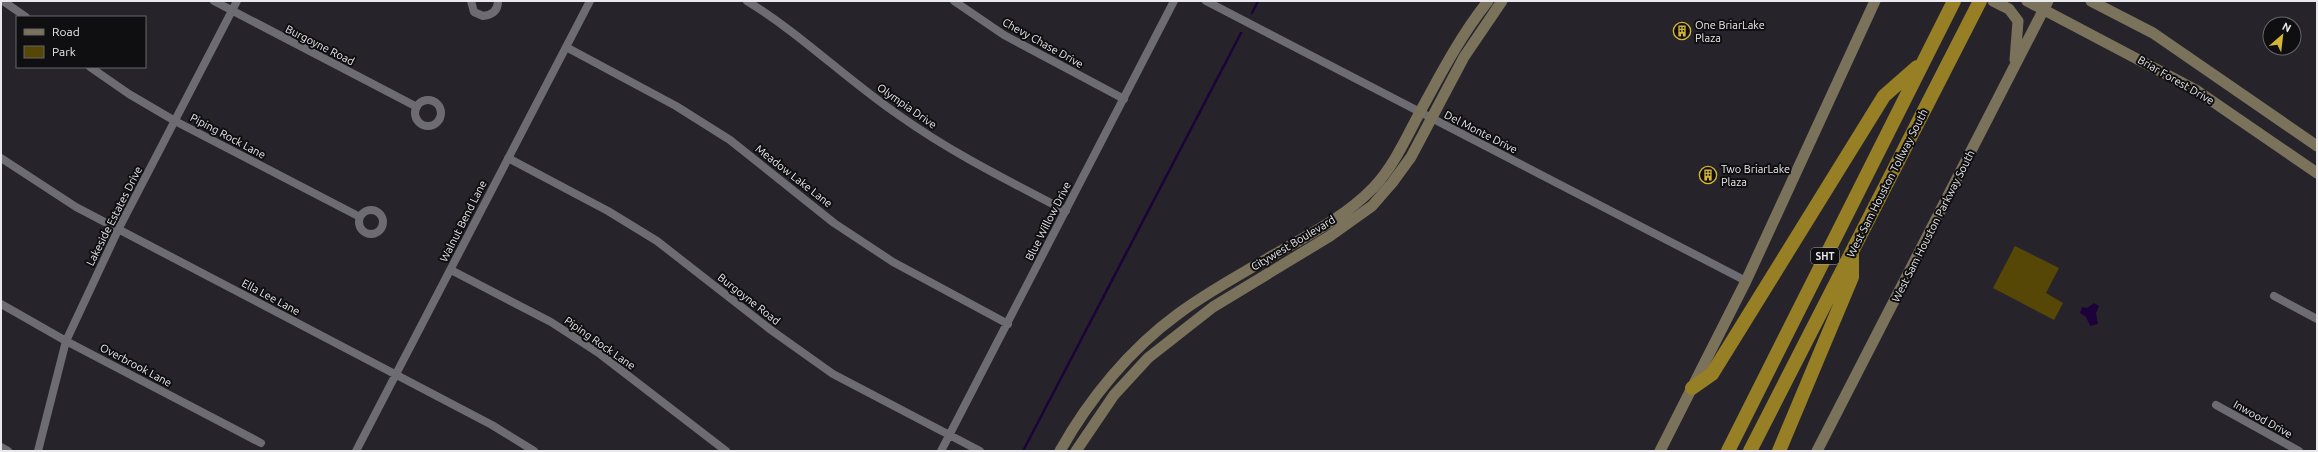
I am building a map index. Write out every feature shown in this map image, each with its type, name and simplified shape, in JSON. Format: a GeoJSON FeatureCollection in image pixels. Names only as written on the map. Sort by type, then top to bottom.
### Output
{"type":"FeatureCollection","features":[{"type":"Feature","properties":{"kind":"highway","name":"West Sam Houston Tollway South"},"geometry":{"type":"LineString","coordinates":[[1750,451],[1980,1]]}},
{"type":"Feature","properties":{"kind":"highway","name":"West Sam Houston Tollway South"},"geometry":{"type":"LineString","coordinates":[[1728,451],[1953,3]]}},
{"type":"Feature","properties":{"kind":"highway"},"geometry":{"type":"LineString","coordinates":[[1692,388],[1712,374],[1884,96],[1923,61]]}},
{"type":"Feature","properties":{"kind":"highway"},"geometry":{"type":"LineString","coordinates":[[1779,451],[1852,277],[1852,251]]}},
{"type":"Feature","properties":{"kind":"main road","name":"Citywest Boulevard"},"geometry":{"type":"LineString","coordinates":[[1060,451],[1077,420],[1108,381],[1142,345],[1176,315],[1203,296],[1347,211],[1374,187],[1398,155],[1465,30],[1488,1]]}},
{"type":"Feature","properties":{"kind":"main road","name":"Citywest Boulevard"},"geometry":{"type":"LineString","coordinates":[[1076,451],[1114,395],[1160,348],[1213,307],[1330,236],[1372,206],[1392,183],[1411,157],[1464,57],[1502,1]]}},
{"type":"Feature","properties":{"kind":"main road"},"geometry":{"type":"LineString","coordinates":[[1660,451],[1746,281],[1875,1]]}},
{"type":"Feature","properties":{"kind":"main road"},"geometry":{"type":"LineString","coordinates":[[1993,1],[2008,9],[2018,21],[2015,64]]}},
{"type":"Feature","properties":{"kind":"main road","name":"Briar Forest Drive"},"geometry":{"type":"LineString","coordinates":[[2027,1],[2046,6],[2196,90],[2317,173]]}},
{"type":"Feature","properties":{"kind":"main road","name":"Briar Forest Drive"},"geometry":{"type":"LineString","coordinates":[[2091,1],[2153,33],[2317,146]]}},
{"type":"Feature","properties":{"kind":"main road","name":"West Sam Houston Parkway South"},"geometry":{"type":"LineString","coordinates":[[1817,451],[2046,6]]}},
{"type":"Feature","properties":{"kind":"street"},"geometry":{"type":"LineString","coordinates":[[3,1],[25,16]]}},
{"type":"Feature","properties":{"kind":"street","name":"Burgoyne Road"},"geometry":{"type":"LineString","coordinates":[[214,1],[417,107]]}},
{"type":"Feature","properties":{"kind":"street","name":"Lakeside Estates Drive"},"geometry":{"type":"LineString","coordinates":[[38,451],[66,341],[118,230],[237,1]]}},
{"type":"Feature","properties":{"kind":"street"},"geometry":{"type":"LineString","coordinates":[[471,1],[474,12],[483,16],[493,13],[497,9],[498,1]]}},
{"type":"Feature","properties":{"kind":"street","name":"Walnut Bend Lane"},"geometry":{"type":"LineString","coordinates":[[356,451],[590,1]]}},
{"type":"Feature","properties":{"kind":"street","name":"Olympia Drive"},"geometry":{"type":"LineString","coordinates":[[746,1],[785,27],[899,116],[972,162],[1066,211]]}},
{"type":"Feature","properties":{"kind":"street","name":"Chevy Chase Drive"},"geometry":{"type":"LineString","coordinates":[[954,1],[1004,35],[1124,99]]}},
{"type":"Feature","properties":{"kind":"street","name":"Blue Willow Drive"},"geometry":{"type":"LineString","coordinates":[[941,451],[1174,1]]}},
{"type":"Feature","properties":{"kind":"street","name":"Del Monte Drive"},"geometry":{"type":"LineString","coordinates":[[1206,1],[1746,281]]}},
{"type":"Feature","properties":{"kind":"street","name":"Meadow Lake Lane"},"geometry":{"type":"LineString","coordinates":[[566,47],[676,106],[730,140],[834,222],[893,262],[1008,324]]}},
{"type":"Feature","properties":{"kind":"street","name":"Piping Rock Lane"},"geometry":{"type":"LineString","coordinates":[[91,68],[129,94],[175,121],[360,217]]}},
{"type":"Feature","properties":{"kind":"street","name":"Ella Lee Lane"},"geometry":{"type":"LineString","coordinates":[[1,158],[76,207],[492,425],[534,451]]}},
{"type":"Feature","properties":{"kind":"street","name":"Burgoyne Road"},"geometry":{"type":"LineString","coordinates":[[508,158],[608,212],[657,241],[771,330],[833,374],[980,451]]}},
{"type":"Feature","properties":{"kind":"street","name":"Piping Rock Lane"},"geometry":{"type":"LineString","coordinates":[[451,270],[551,322],[600,354],[726,451]]}},
{"type":"Feature","properties":{"kind":"street"},"geometry":{"type":"LineString","coordinates":[[2274,296],[2317,319]]}},
{"type":"Feature","properties":{"kind":"street","name":"Overbrook Lane"},"geometry":{"type":"LineString","coordinates":[[1,304],[66,341],[261,443]]}},
{"type":"Feature","properties":{"kind":"street","name":"Inwood Drive"},"geometry":{"type":"LineString","coordinates":[[2216,405],[2299,451]]}},
{"type":"Feature","properties":{"kind":"street"},"geometry":{"type":"LineString","coordinates":[[1,447],[8,451]]}},
{"type":"Feature","properties":{"kind":"green space"},"geometry":{"type":"Polygon","coordinates":[[[2015,246],[2059,268],[2046,293],[2063,303],[2054,320],[1993,288],[2015,246]]]}},
{"type":"Feature","properties":{"kind":"shaded area"},"geometry":{"type":"Polygon","coordinates":[[[2094,303],[2099,306],[2096,313],[2098,324],[2090,326],[2086,317],[2080,313],[2082,307],[2087,308],[2094,303]]]}},
{"type":"Feature","properties":{"kind":"waterway"},"geometry":{"type":"LineString","coordinates":[[1252,13],[1258,1]]}},
{"type":"Feature","properties":{"kind":"waterway"},"geometry":{"type":"LineString","coordinates":[[1023,451],[1241,33]]}},
{"type":"Feature","properties":{"kind":"place","name":"One BriarLake Plaza"},"geometry":{"type":"Point","coordinates":[1682,31]}},
{"type":"Feature","properties":{"kind":"place","name":"Two BriarLake Plaza"},"geometry":{"type":"Point","coordinates":[1708,175]}}]}
